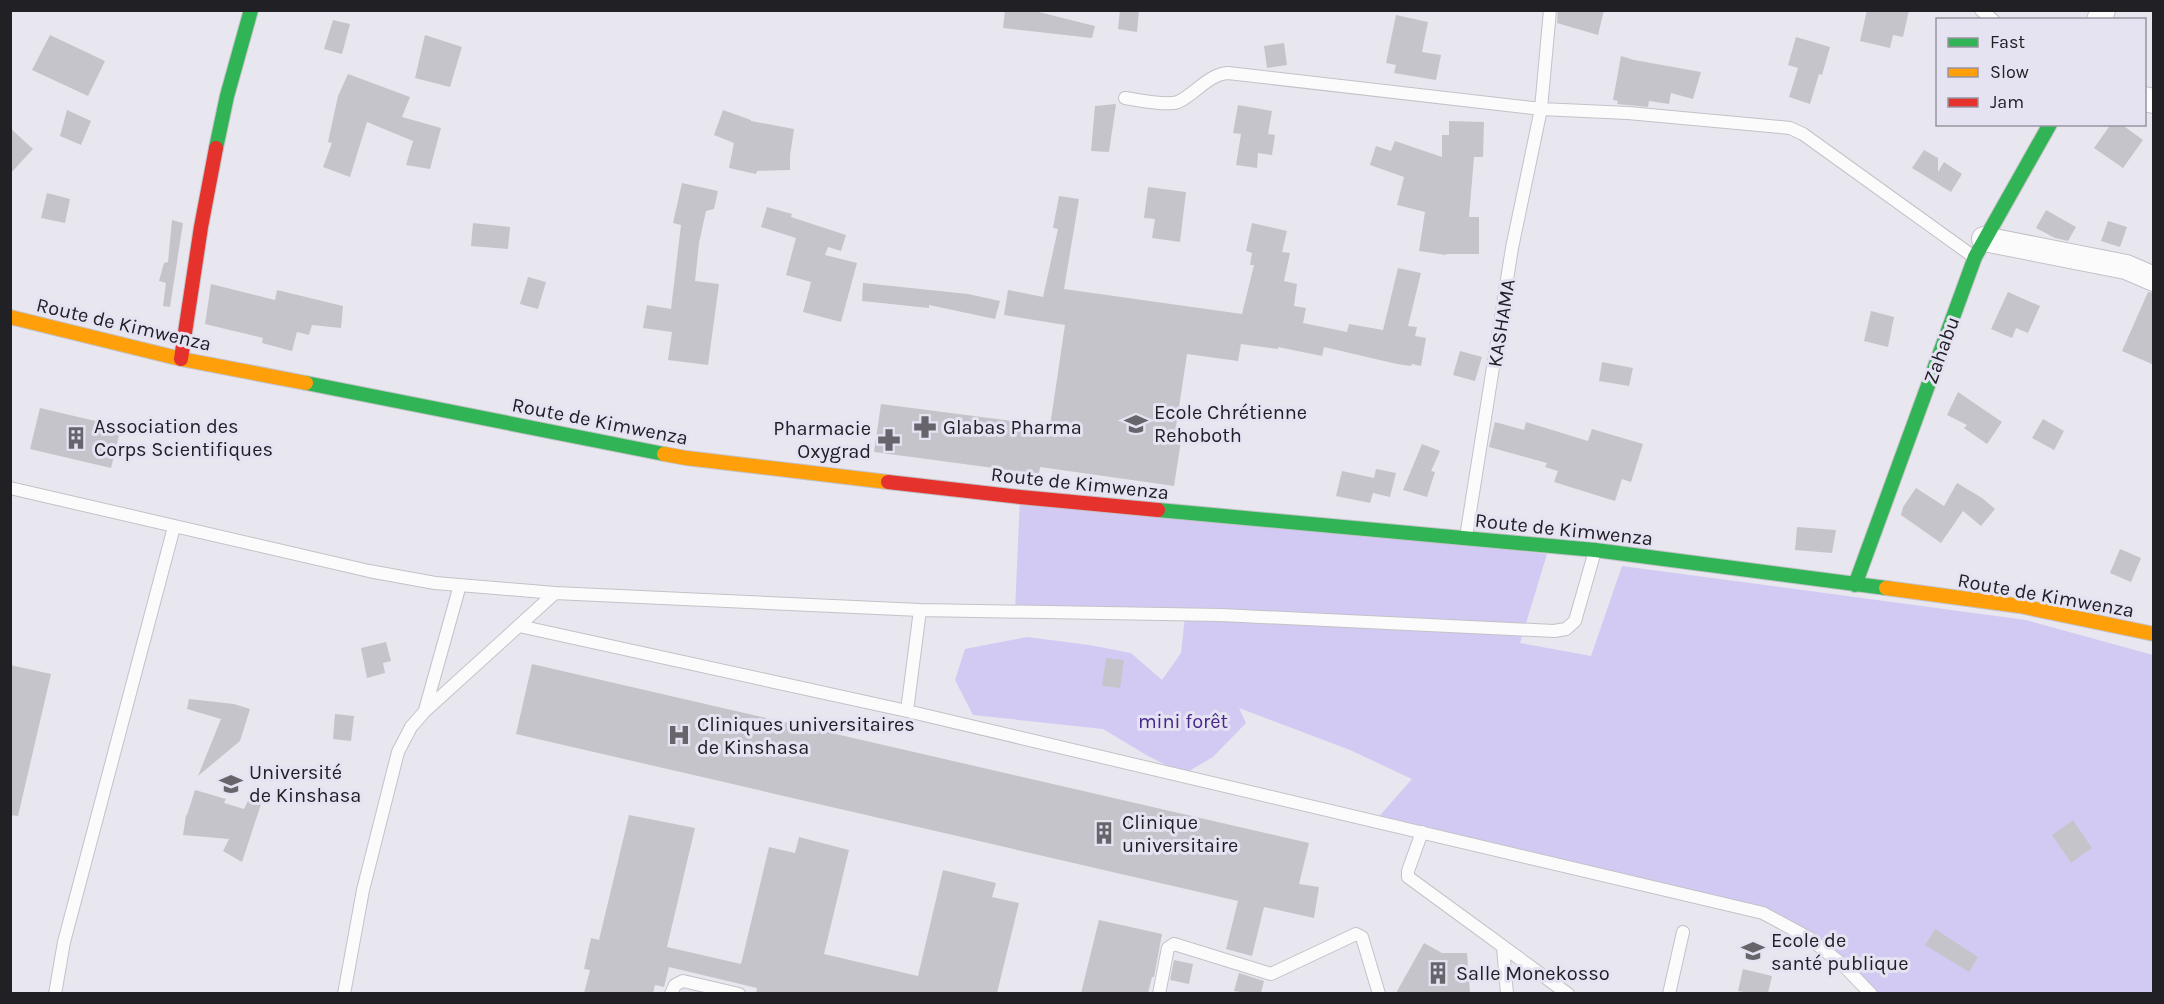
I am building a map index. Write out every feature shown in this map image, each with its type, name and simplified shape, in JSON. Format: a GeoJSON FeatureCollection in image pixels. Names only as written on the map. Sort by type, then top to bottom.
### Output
{"type":"FeatureCollection","features":[{"type":"Feature","properties":{"kind":"street"},"geometry":{"type":"LineString","coordinates":[[181,359],[205,200],[236,61],[251,10]]}},
{"type":"Feature","properties":{"kind":"street","name":"Zahabu"},"geometry":{"type":"LineString","coordinates":[[1855,585],[1979,248],[2049,126]]}},
{"type":"Feature","properties":{"kind":"street"},"geometry":{"type":"LineString","coordinates":[[1979,248],[2126,267],[2154,279]]}},
{"type":"Feature","properties":{"kind":"street","name":"Route de Kimwenza"},"geometry":{"type":"LineString","coordinates":[[10,317],[181,359],[686,458],[1020,497],[1595,550],[2020,606],[2154,634]]}},
{"type":"Feature","properties":{"kind":"lane","name":"KASHAMA"},"geometry":{"type":"LineString","coordinates":[[1466,538],[1512,248],[1541,109],[1550,10]]}},
{"type":"Feature","properties":{"kind":"lane"},"geometry":{"type":"LineString","coordinates":[[1125,98],[1172,103],[1224,73],[1541,109],[1628,113],[1797,130],[1979,248]]}},
{"type":"Feature","properties":{"kind":"lane"},"geometry":{"type":"LineString","coordinates":[[10,488],[369,571],[435,583],[555,593],[920,610],[1221,615],[1554,631],[1566,629],[1575,621],[1595,550]]}},
{"type":"Feature","properties":{"kind":"lane"},"geometry":{"type":"LineString","coordinates":[[55,993],[64,942],[174,527]]}},
{"type":"Feature","properties":{"kind":"lane"},"geometry":{"type":"LineString","coordinates":[[425,711],[460,585]]}},
{"type":"Feature","properties":{"kind":"lane"},"geometry":{"type":"LineString","coordinates":[[344,993],[363,890],[398,752],[411,727],[425,711],[555,593]]}},
{"type":"Feature","properties":{"kind":"lane"},"geometry":{"type":"LineString","coordinates":[[907,711],[920,610]]}},
{"type":"Feature","properties":{"kind":"lane"},"geometry":{"type":"LineString","coordinates":[[519,626],[907,711],[1763,913],[1809,938],[1843,965],[1871,993]]}},
{"type":"Feature","properties":{"kind":"lane"},"geometry":{"type":"LineString","coordinates":[[1422,832],[1408,877],[1568,993]]}},
{"type":"Feature","properties":{"kind":"lane"},"geometry":{"type":"LineString","coordinates":[[1669,993],[1683,932]]}},
{"type":"Feature","properties":{"kind":"lane"},"geometry":{"type":"LineString","coordinates":[[1159,993],[1168,948],[1174,944],[1271,974],[1356,934],[1362,937],[1379,993]]}},
{"type":"Feature","properties":{"kind":"lane"},"geometry":{"type":"LineString","coordinates":[[1503,947],[1507,993]]}},
{"type":"Feature","properties":{"kind":"lane"},"geometry":{"type":"LineString","coordinates":[[671,993],[675,985],[683,981],[739,993]]}},
{"type":"Feature","properties":{"kind":"green space","name":"mini forêt"},"geometry":{"type":"Polygon","coordinates":[[[1020,497],[1547,554],[1520,643],[1591,656],[1622,566],[2026,620],[2153,655],[2153,993],[1871,993],[1843,965],[1763,913],[1375,821],[1412,779],[1350,750],[1239,708],[1246,723],[1213,757],[1184,774],[1103,729],[973,715],[955,680],[965,649],[1027,637],[1089,645],[1131,653],[1162,680],[1181,653],[1185,616],[1015,612],[1020,497]]]}},
{"type":"Feature","properties":{"kind":"building"},"geometry":{"type":"Polygon","coordinates":[[[1005,10],[1031,10],[1095,26],[1092,38],[1003,28],[1005,10]]]}},
{"type":"Feature","properties":{"kind":"building"},"geometry":{"type":"Polygon","coordinates":[[[1120,10],[1139,10],[1137,32],[1118,29],[1120,10]]]}},
{"type":"Feature","properties":{"kind":"building"},"geometry":{"type":"Polygon","coordinates":[[[1558,10],[1604,10],[1598,35],[1557,23],[1558,10]]]}},
{"type":"Feature","properties":{"kind":"building"},"geometry":{"type":"Polygon","coordinates":[[[1867,10],[1909,10],[1903,37],[1893,35],[1890,48],[1860,41],[1867,10]]]}},
{"type":"Feature","properties":{"kind":"building"},"geometry":{"type":"Polygon","coordinates":[[[1396,15],[1428,22],[1422,52],[1441,55],[1436,80],[1394,73],[1396,65],[1386,63],[1396,15]]]}},
{"type":"Feature","properties":{"kind":"building"},"geometry":{"type":"Polygon","coordinates":[[[333,20],[350,24],[342,54],[324,49],[333,20]]]}},
{"type":"Feature","properties":{"kind":"building"},"geometry":{"type":"Polygon","coordinates":[[[50,35],[105,61],[88,96],[32,70],[50,35]]]}},
{"type":"Feature","properties":{"kind":"building"},"geometry":{"type":"Polygon","coordinates":[[[425,35],[462,47],[450,87],[415,78],[425,35]]]}},
{"type":"Feature","properties":{"kind":"building"},"geometry":{"type":"Polygon","coordinates":[[[1796,37],[1830,47],[1810,104],[1789,97],[1798,68],[1788,65],[1796,37]]]}},
{"type":"Feature","properties":{"kind":"building"},"geometry":{"type":"Polygon","coordinates":[[[1284,43],[1287,65],[1267,68],[1264,46],[1284,43]]]}},
{"type":"Feature","properties":{"kind":"building"},"geometry":{"type":"Polygon","coordinates":[[[1621,56],[1701,72],[1693,99],[1671,93],[1669,104],[1649,101],[1648,107],[1617,104],[1618,101],[1613,100],[1621,56]]]}},
{"type":"Feature","properties":{"kind":"building"},"geometry":{"type":"Polygon","coordinates":[[[348,74],[410,97],[402,117],[441,128],[430,169],[406,165],[413,141],[367,122],[350,177],[323,167],[332,143],[328,142],[338,96],[348,74]]]}},
{"type":"Feature","properties":{"kind":"building"},"geometry":{"type":"Polygon","coordinates":[[[1116,104],[1109,152],[1091,151],[1095,106],[1116,104]]]}},
{"type":"Feature","properties":{"kind":"building"},"geometry":{"type":"Polygon","coordinates":[[[1238,105],[1272,111],[1268,134],[1275,135],[1272,155],[1258,153],[1257,168],[1236,165],[1241,134],[1233,133],[1238,105]]]}},
{"type":"Feature","properties":{"kind":"building"},"geometry":{"type":"Polygon","coordinates":[[[67,110],[91,121],[81,145],[60,136],[67,110]]]}},
{"type":"Feature","properties":{"kind":"building"},"geometry":{"type":"Polygon","coordinates":[[[723,110],[751,121],[794,129],[790,170],[757,171],[756,174],[729,168],[734,143],[714,135],[723,110]]]}},
{"type":"Feature","properties":{"kind":"building"},"geometry":{"type":"Polygon","coordinates":[[[1449,121],[1484,122],[1483,157],[1474,157],[1469,217],[1479,217],[1479,254],[1446,255],[1419,251],[1425,212],[1397,205],[1404,177],[1370,165],[1376,146],[1391,151],[1395,141],[1442,157],[1442,135],[1449,135],[1449,121]]]}},
{"type":"Feature","properties":{"kind":"building"},"geometry":{"type":"Polygon","coordinates":[[[2110,126],[2124,126],[2143,140],[2123,168],[2094,148],[2110,126]]]}},
{"type":"Feature","properties":{"kind":"building"},"geometry":{"type":"Polygon","coordinates":[[[10,128],[33,149],[10,174],[10,128]]]}},
{"type":"Feature","properties":{"kind":"building"},"geometry":{"type":"Polygon","coordinates":[[[1924,150],[1938,158],[1938,172],[1944,162],[1962,174],[1951,192],[1912,168],[1924,150]]]}},
{"type":"Feature","properties":{"kind":"building"},"geometry":{"type":"Polygon","coordinates":[[[682,183],[718,191],[714,209],[706,211],[699,243],[695,281],[719,284],[708,365],[668,360],[672,332],[643,328],[647,305],[671,309],[681,225],[673,223],[682,183]]]}},
{"type":"Feature","properties":{"kind":"building"},"geometry":{"type":"Polygon","coordinates":[[[1148,187],[1186,192],[1180,242],[1152,238],[1155,219],[1144,218],[1148,187]]]}},
{"type":"Feature","properties":{"kind":"building"},"geometry":{"type":"Polygon","coordinates":[[[47,193],[70,199],[65,223],[41,218],[47,193]]]}},
{"type":"Feature","properties":{"kind":"building"},"geometry":{"type":"Polygon","coordinates":[[[1059,196],[1079,199],[1064,289],[1242,314],[1254,265],[1250,265],[1252,253],[1246,251],[1252,223],[1287,231],[1282,252],[1290,253],[1284,281],[1297,284],[1294,306],[1306,308],[1303,323],[1347,332],[1349,324],[1383,330],[1398,268],[1421,273],[1408,326],[1417,327],[1415,336],[1426,338],[1421,366],[1397,364],[1324,347],[1322,356],[1278,347],[1278,349],[1241,344],[1238,361],[1187,354],[1174,440],[1181,441],[1174,486],[1040,467],[1039,474],[874,452],[881,404],[1050,426],[1065,325],[1004,315],[1008,290],[1043,297],[1058,229],[1053,228],[1059,196]]]}},
{"type":"Feature","properties":{"kind":"building"},"geometry":{"type":"Polygon","coordinates":[[[767,207],[846,235],[841,251],[828,247],[825,255],[857,263],[841,322],[803,312],[811,282],[786,275],[796,238],[761,227],[767,207]]]}},
{"type":"Feature","properties":{"kind":"building"},"geometry":{"type":"Polygon","coordinates":[[[2046,210],[2076,227],[2068,241],[2055,238],[2036,228],[2046,210]]]}},
{"type":"Feature","properties":{"kind":"building"},"geometry":{"type":"Polygon","coordinates":[[[172,220],[183,223],[170,307],[163,306],[166,283],[159,281],[164,263],[168,262],[172,220]]]}},
{"type":"Feature","properties":{"kind":"building"},"geometry":{"type":"Polygon","coordinates":[[[2108,221],[2127,227],[2120,247],[2101,241],[2108,221]]]}},
{"type":"Feature","properties":{"kind":"building"},"geometry":{"type":"Polygon","coordinates":[[[473,223],[510,227],[508,249],[471,246],[473,223]]]}},
{"type":"Feature","properties":{"kind":"building"},"geometry":{"type":"Polygon","coordinates":[[[528,277],[546,282],[538,309],[520,304],[528,277]]]}},
{"type":"Feature","properties":{"kind":"building"},"geometry":{"type":"Polygon","coordinates":[[[863,283],[968,294],[1000,301],[995,319],[929,305],[929,308],[862,301],[863,283]]]}},
{"type":"Feature","properties":{"kind":"building"},"geometry":{"type":"Polygon","coordinates":[[[211,284],[275,300],[277,290],[343,306],[341,328],[312,325],[309,335],[297,332],[292,351],[262,343],[263,338],[205,324],[211,284]]]}},
{"type":"Feature","properties":{"kind":"building"},"geometry":{"type":"Polygon","coordinates":[[[2008,292],[2040,306],[2028,333],[2016,328],[2012,338],[1991,329],[2008,292]]]}},
{"type":"Feature","properties":{"kind":"building"},"geometry":{"type":"Polygon","coordinates":[[[2148,292],[2154,293],[2154,365],[2122,351],[2148,292]]]}},
{"type":"Feature","properties":{"kind":"building"},"geometry":{"type":"Polygon","coordinates":[[[1871,311],[1894,317],[1888,347],[1864,341],[1871,311]]]}},
{"type":"Feature","properties":{"kind":"building"},"geometry":{"type":"Polygon","coordinates":[[[1460,351],[1482,357],[1475,381],[1453,375],[1460,351]]]}},
{"type":"Feature","properties":{"kind":"building"},"geometry":{"type":"Polygon","coordinates":[[[1602,362],[1633,368],[1629,386],[1599,381],[1602,362]]]}},
{"type":"Feature","properties":{"kind":"building"},"geometry":{"type":"Polygon","coordinates":[[[1958,392],[2002,422],[1987,444],[1964,428],[1967,425],[1947,415],[1958,392]]]}},
{"type":"Feature","properties":{"kind":"building","name":"Association des Corps Scientifiques"},"geometry":{"type":"Polygon","coordinates":[[[40,408],[121,427],[111,468],[30,449],[40,408]]]}},
{"type":"Feature","properties":{"kind":"building"},"geometry":{"type":"Polygon","coordinates":[[[2043,419],[2064,431],[2054,450],[2032,438],[2043,419]]]}},
{"type":"Feature","properties":{"kind":"building"},"geometry":{"type":"Polygon","coordinates":[[[1495,422],[1524,430],[1526,422],[1588,441],[1592,429],[1643,444],[1631,482],[1622,479],[1615,501],[1554,482],[1558,471],[1545,467],[1547,463],[1489,447],[1495,422]]]}},
{"type":"Feature","properties":{"kind":"building"},"geometry":{"type":"Polygon","coordinates":[[[1422,444],[1440,451],[1431,471],[1435,472],[1427,497],[1403,490],[1422,444]]]}},
{"type":"Feature","properties":{"kind":"building"},"geometry":{"type":"Polygon","coordinates":[[[1376,469],[1396,473],[1390,497],[1373,493],[1370,503],[1336,496],[1342,471],[1374,478],[1376,469]]]}},
{"type":"Feature","properties":{"kind":"building"},"geometry":{"type":"Polygon","coordinates":[[[1957,483],[1995,509],[1981,526],[1963,511],[1941,543],[1901,515],[1903,507],[1916,488],[1944,506],[1957,483]]]}},
{"type":"Feature","properties":{"kind":"building"},"geometry":{"type":"Polygon","coordinates":[[[1797,527],[1836,530],[1832,553],[1795,550],[1797,527]]]}},
{"type":"Feature","properties":{"kind":"building"},"geometry":{"type":"Polygon","coordinates":[[[2120,549],[2141,558],[2131,582],[2110,573],[2120,549]]]}},
{"type":"Feature","properties":{"kind":"building"},"geometry":{"type":"Polygon","coordinates":[[[386,642],[391,661],[383,663],[385,673],[367,678],[361,648],[386,642]]]}},
{"type":"Feature","properties":{"kind":"building"},"geometry":{"type":"Polygon","coordinates":[[[1106,658],[1124,660],[1120,688],[1102,686],[1106,658]]]}},
{"type":"Feature","properties":{"kind":"building"},"geometry":{"type":"Polygon","coordinates":[[[532,664],[1309,843],[1299,884],[1319,887],[1314,918],[1264,907],[1252,956],[1226,949],[1238,901],[516,734],[532,664]]]}},
{"type":"Feature","properties":{"kind":"building"},"geometry":{"type":"Polygon","coordinates":[[[10,665],[51,674],[18,816],[10,815],[10,665]]]}},
{"type":"Feature","properties":{"kind":"building"},"geometry":{"type":"Polygon","coordinates":[[[189,699],[234,704],[250,709],[240,741],[198,776],[221,719],[187,709],[189,699]]]}},
{"type":"Feature","properties":{"kind":"building"},"geometry":{"type":"Polygon","coordinates":[[[335,714],[354,716],[351,741],[333,739],[335,714]]]}},
{"type":"Feature","properties":{"kind":"building"},"geometry":{"type":"Polygon","coordinates":[[[195,790],[226,799],[224,803],[244,809],[252,793],[263,798],[242,862],[223,851],[229,839],[183,835],[186,815],[195,790]]]}},
{"type":"Feature","properties":{"kind":"building"},"geometry":{"type":"Polygon","coordinates":[[[629,815],[695,828],[667,947],[741,964],[769,847],[795,853],[799,837],[849,850],[824,954],[918,976],[943,870],[996,883],[992,897],[1019,903],[997,993],[756,993],[757,988],[669,967],[664,987],[655,985],[653,993],[584,993],[590,970],[584,969],[591,938],[599,940],[629,815]]]}},
{"type":"Feature","properties":{"kind":"building"},"geometry":{"type":"Polygon","coordinates":[[[2073,820],[2092,848],[2071,863],[2052,835],[2073,820]]]}},
{"type":"Feature","properties":{"kind":"building"},"geometry":{"type":"Polygon","coordinates":[[[1099,920],[1162,934],[1154,977],[1152,977],[1148,993],[1081,993],[1099,920]]]}},
{"type":"Feature","properties":{"kind":"building"},"geometry":{"type":"Polygon","coordinates":[[[1935,929],[1978,957],[1969,972],[1925,945],[1935,929]]]}},
{"type":"Feature","properties":{"kind":"building","name":"Salle Monekosso"},"geometry":{"type":"Polygon","coordinates":[[[1424,943],[1442,953],[1467,953],[1470,993],[1396,993],[1424,943]]]}},
{"type":"Feature","properties":{"kind":"building"},"geometry":{"type":"Polygon","coordinates":[[[1174,960],[1193,964],[1189,984],[1170,980],[1174,960]]]}},
{"type":"Feature","properties":{"kind":"building"},"geometry":{"type":"Polygon","coordinates":[[[1743,969],[1772,976],[1768,993],[1738,991],[1743,969]]]}},
{"type":"Feature","properties":{"kind":"building"},"geometry":{"type":"Polygon","coordinates":[[[1239,973],[1264,981],[1261,993],[1234,991],[1239,973]]]}},
{"type":"Feature","properties":{"kind":"traffic: fast"},"geometry":{"type":"LineString","coordinates":[[216,148],[227,96],[251,10]]}},
{"type":"Feature","properties":{"kind":"traffic: fast"},"geometry":{"type":"LineString","coordinates":[[1855,585],[1975,257],[2049,126]]}},
{"type":"Feature","properties":{"kind":"traffic: fast"},"geometry":{"type":"LineString","coordinates":[[306,383],[664,454]]}},
{"type":"Feature","properties":{"kind":"traffic: fast"},"geometry":{"type":"LineString","coordinates":[[1158,510],[1595,550],[1886,588]]}},
{"type":"Feature","properties":{"kind":"traffic: slow"},"geometry":{"type":"LineString","coordinates":[[10,317],[181,359],[306,383]]}},
{"type":"Feature","properties":{"kind":"traffic: slow"},"geometry":{"type":"LineString","coordinates":[[664,454],[888,482]]}},
{"type":"Feature","properties":{"kind":"traffic: slow"},"geometry":{"type":"LineString","coordinates":[[1886,588],[2020,606],[2154,634]]}},
{"type":"Feature","properties":{"kind":"traffic: jam"},"geometry":{"type":"LineString","coordinates":[[181,359],[201,227],[216,148]]}},
{"type":"Feature","properties":{"kind":"traffic: jam"},"geometry":{"type":"LineString","coordinates":[[888,482],[1158,510]]}},
{"type":"Feature","properties":{"kind":"place","name":"Ecole Chrétienne Rehoboth"},"geometry":{"type":"Point","coordinates":[1136,424]}},
{"type":"Feature","properties":{"kind":"place","name":"Glabas Pharma"},"geometry":{"type":"Point","coordinates":[925,427]}},
{"type":"Feature","properties":{"kind":"place","name":"Association des Corps Scientifiques"},"geometry":{"type":"Point","coordinates":[76,438]}},
{"type":"Feature","properties":{"kind":"place","name":"Pharmacie Oxygrad"},"geometry":{"type":"Point","coordinates":[889,440]}},
{"type":"Feature","properties":{"kind":"place","name":"Cliniques universitaires de Kinshasa"},"geometry":{"type":"Point","coordinates":[679,735]}},
{"type":"Feature","properties":{"kind":"place","name":"Université de Kinshasa"},"geometry":{"type":"Point","coordinates":[231,784]}},
{"type":"Feature","properties":{"kind":"place","name":"Clinique universitaire"},"geometry":{"type":"Point","coordinates":[1104,833]}},
{"type":"Feature","properties":{"kind":"place","name":"Ecole de santé publique"},"geometry":{"type":"Point","coordinates":[1753,951]}},
{"type":"Feature","properties":{"kind":"place","name":"Salle Monekosso"},"geometry":{"type":"Point","coordinates":[1438,973]}}]}
